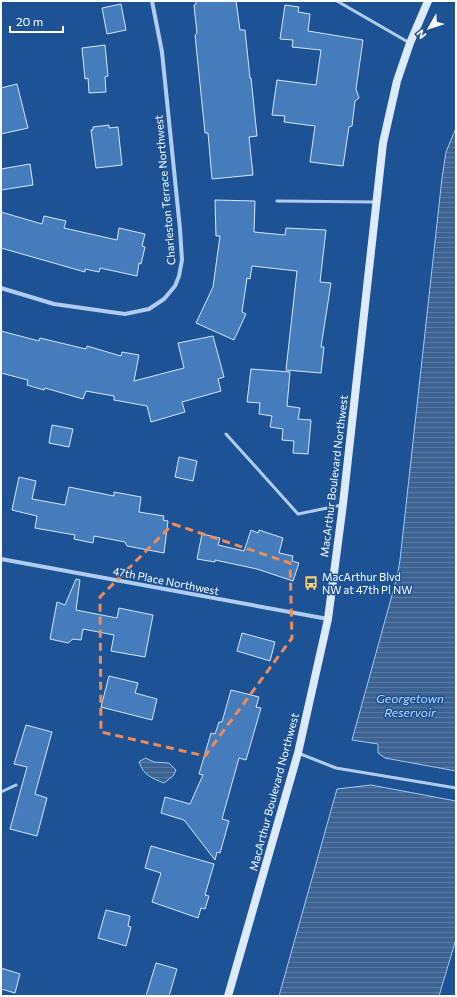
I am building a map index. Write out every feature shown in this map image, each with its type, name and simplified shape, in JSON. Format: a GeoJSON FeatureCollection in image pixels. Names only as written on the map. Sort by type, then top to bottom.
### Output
{"type":"FeatureCollection","features":[{"type":"Feature","properties":{"kind":"main road","name":"MacArthur Boulevard Northwest"},"geometry":{"type":"LineString","coordinates":[[228,996],[298,753],[328,619],[343,504],[376,202],[389,116],[397,81],[410,43],[428,1]]}},
{"type":"Feature","properties":{"kind":"street","name":"Charleston Terrace Northwest"},"geometry":{"type":"LineString","coordinates":[[1,288],[54,304],[133,314],[148,309],[164,299],[175,286],[182,266],[180,237],[162,52],[152,1]]}},
{"type":"Feature","properties":{"kind":"street","name":"47th Place Northwest"},"geometry":{"type":"LineString","coordinates":[[1,559],[328,619]]}},
{"type":"Feature","properties":{"kind":"lane"},"geometry":{"type":"LineString","coordinates":[[337,1],[410,43]]}},
{"type":"Feature","properties":{"kind":"lane"},"geometry":{"type":"LineString","coordinates":[[277,202],[376,202]]}},
{"type":"Feature","properties":{"kind":"lane"},"geometry":{"type":"LineString","coordinates":[[226,434],[298,514],[343,504]]}},
{"type":"Feature","properties":{"kind":"lane"},"geometry":{"type":"LineString","coordinates":[[298,753],[336,768],[456,788]]}},
{"type":"Feature","properties":{"kind":"lane"},"geometry":{"type":"LineString","coordinates":[[1,792],[16,785]]}},
{"type":"Feature","properties":{"kind":"highlighted area"},"geometry":{"type":"Polygon","coordinates":[[[173,524],[290,563],[292,638],[205,756],[101,732],[100,597],[173,524]]]}},
{"type":"Feature","properties":{"kind":"water","name":"Georgetown Reservoir"},"geometry":{"type":"Polygon","coordinates":[[[456,128],[456,771],[385,758],[378,753],[378,744],[352,740],[397,577],[400,560],[442,178],[446,152],[456,128]]]}},
{"type":"Feature","properties":{"kind":"water"},"geometry":{"type":"Polygon","coordinates":[[[145,758],[154,762],[169,763],[176,770],[173,776],[164,783],[149,776],[143,770],[139,762],[145,758]]]}},
{"type":"Feature","properties":{"kind":"water"},"geometry":{"type":"Polygon","coordinates":[[[371,785],[456,801],[456,939],[439,996],[279,996],[337,789],[371,785]]]}},
{"type":"Feature","properties":{"kind":"building"},"geometry":{"type":"Polygon","coordinates":[[[196,1],[236,1],[240,30],[245,30],[257,136],[249,137],[253,175],[212,179],[208,133],[205,133],[195,35],[197,33],[194,5],[196,4],[196,1]]]}},
{"type":"Feature","properties":{"kind":"building"},"geometry":{"type":"Polygon","coordinates":[[[121,4],[126,30],[107,34],[102,8],[121,4]]]}},
{"type":"Feature","properties":{"kind":"building"},"geometry":{"type":"Polygon","coordinates":[[[285,5],[299,7],[298,12],[310,14],[308,31],[363,40],[356,89],[359,98],[355,101],[352,126],[349,127],[343,166],[310,162],[315,126],[284,122],[285,116],[272,115],[277,80],[316,85],[321,50],[292,47],[293,40],[280,39],[285,5]]]}},
{"type":"Feature","properties":{"kind":"building"},"geometry":{"type":"Polygon","coordinates":[[[105,45],[108,76],[105,77],[106,92],[89,93],[88,78],[85,79],[82,48],[105,45]]]}},
{"type":"Feature","properties":{"kind":"building"},"geometry":{"type":"Polygon","coordinates":[[[17,84],[28,128],[1,134],[1,88],[17,84]]]}},
{"type":"Feature","properties":{"kind":"building"},"geometry":{"type":"Polygon","coordinates":[[[109,125],[109,128],[118,127],[122,165],[96,168],[91,130],[93,130],[93,127],[109,125]]]}},
{"type":"Feature","properties":{"kind":"building"},"geometry":{"type":"Polygon","coordinates":[[[30,164],[33,185],[1,190],[1,169],[30,164]]]}},
{"type":"Feature","properties":{"kind":"building"},"geometry":{"type":"Polygon","coordinates":[[[215,200],[255,201],[254,232],[285,235],[286,228],[326,230],[320,282],[331,283],[321,347],[324,347],[321,373],[286,370],[297,271],[252,266],[250,279],[247,278],[242,312],[246,314],[234,340],[196,323],[213,287],[220,236],[216,236],[215,200]]]}},
{"type":"Feature","properties":{"kind":"building"},"geometry":{"type":"Polygon","coordinates":[[[1,212],[42,224],[44,216],[66,221],[64,228],[117,240],[119,228],[145,234],[142,246],[145,247],[141,264],[139,263],[137,276],[100,268],[99,272],[85,269],[85,272],[1,248],[1,212]]]}},
{"type":"Feature","properties":{"kind":"building"},"geometry":{"type":"Polygon","coordinates":[[[1,331],[39,341],[40,338],[86,349],[87,346],[121,356],[122,352],[139,355],[134,381],[184,368],[178,343],[213,336],[224,377],[218,379],[221,391],[182,402],[185,412],[151,422],[147,406],[114,400],[114,396],[86,391],[83,399],[45,388],[44,390],[27,385],[28,380],[1,373],[1,331]]]}},
{"type":"Feature","properties":{"kind":"building"},"geometry":{"type":"Polygon","coordinates":[[[251,369],[290,372],[287,406],[300,408],[298,419],[311,420],[308,454],[293,453],[294,441],[282,440],[283,429],[270,427],[272,416],[259,414],[260,403],[247,402],[251,369]]]}},
{"type":"Feature","properties":{"kind":"building"},"geometry":{"type":"Polygon","coordinates":[[[52,425],[73,429],[69,447],[49,443],[52,425]]]}},
{"type":"Feature","properties":{"kind":"building"},"geometry":{"type":"Polygon","coordinates":[[[179,457],[197,461],[193,481],[175,477],[179,457]]]}},
{"type":"Feature","properties":{"kind":"building"},"geometry":{"type":"Polygon","coordinates":[[[19,477],[36,481],[32,499],[65,505],[69,487],[114,496],[114,492],[141,497],[139,512],[164,516],[163,520],[168,521],[164,553],[127,546],[125,542],[94,536],[93,543],[74,539],[75,535],[35,528],[37,516],[12,510],[19,477]]]}},
{"type":"Feature","properties":{"kind":"building"},"geometry":{"type":"Polygon","coordinates":[[[251,530],[258,533],[259,530],[283,538],[279,553],[293,556],[292,561],[299,563],[293,581],[257,569],[215,560],[215,562],[197,559],[202,534],[220,538],[218,545],[244,551],[251,530]]]}},
{"type":"Feature","properties":{"kind":"building"},"geometry":{"type":"Polygon","coordinates":[[[76,579],[80,580],[76,610],[117,618],[119,608],[153,615],[145,657],[111,651],[114,635],[83,629],[81,640],[73,639],[68,643],[50,639],[57,602],[65,605],[76,579]]]}},
{"type":"Feature","properties":{"kind":"building"},"geometry":{"type":"Polygon","coordinates":[[[242,633],[275,642],[270,661],[237,651],[242,633]]]}},
{"type":"Feature","properties":{"kind":"building"},"geometry":{"type":"Polygon","coordinates":[[[109,676],[138,683],[135,693],[157,699],[152,720],[101,707],[109,676]]]}},
{"type":"Feature","properties":{"kind":"building"},"geometry":{"type":"Polygon","coordinates":[[[231,690],[259,697],[256,707],[261,708],[246,760],[239,758],[222,819],[229,821],[220,853],[217,852],[215,860],[184,820],[161,813],[165,797],[190,804],[203,775],[199,774],[211,733],[215,734],[219,722],[222,722],[231,690]]]}},
{"type":"Feature","properties":{"kind":"building"},"geometry":{"type":"Polygon","coordinates":[[[26,725],[52,732],[35,794],[47,798],[37,836],[10,829],[27,767],[14,764],[26,725]]]}},
{"type":"Feature","properties":{"kind":"building"},"geometry":{"type":"Polygon","coordinates":[[[151,846],[214,864],[205,895],[209,896],[205,909],[201,908],[198,918],[152,902],[161,873],[145,868],[151,846]]]}},
{"type":"Feature","properties":{"kind":"building"},"geometry":{"type":"Polygon","coordinates":[[[106,910],[130,916],[128,926],[131,927],[126,946],[98,938],[106,910]]]}},
{"type":"Feature","properties":{"kind":"building"},"geometry":{"type":"Polygon","coordinates":[[[156,963],[177,969],[169,996],[146,996],[156,963]]]}},
{"type":"Feature","properties":{"kind":"building"},"geometry":{"type":"Polygon","coordinates":[[[1,968],[20,974],[15,993],[1,989],[1,968]]]}},
{"type":"Feature","properties":{"kind":"place","name":"MacArthur Blvd NW at 47th Pl NW"},"geometry":{"type":"Point","coordinates":[311,583]}}]}
